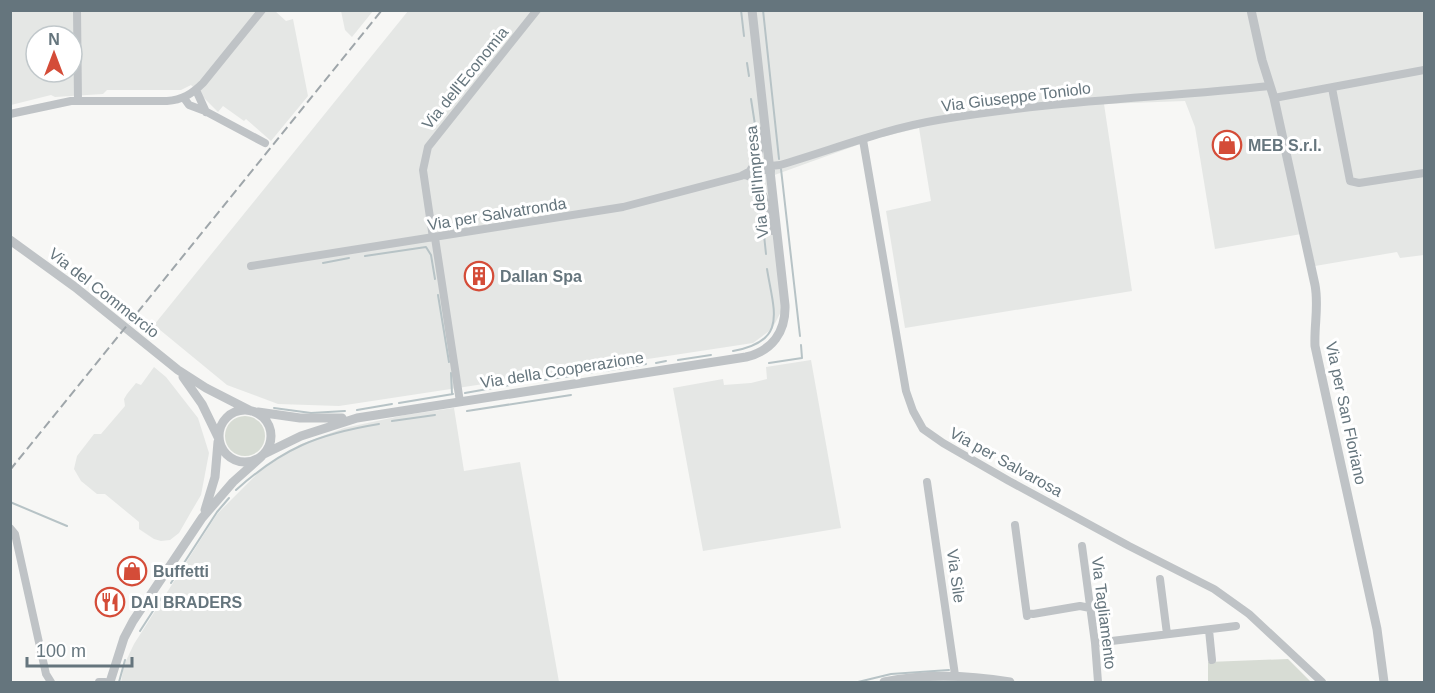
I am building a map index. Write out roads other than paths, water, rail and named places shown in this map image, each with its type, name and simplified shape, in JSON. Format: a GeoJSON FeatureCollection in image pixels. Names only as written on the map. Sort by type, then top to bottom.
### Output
{"type":"FeatureCollection","features":[{"type":"Feature","properties":{"kind":"street"},"geometry":{"type":"LineString","coordinates":[[77,10],[78,101]]}},
{"type":"Feature","properties":{"kind":"street"},"geometry":{"type":"LineString","coordinates":[[253,22],[256,10]]}},
{"type":"Feature","properties":{"kind":"street"},"geometry":{"type":"LineString","coordinates":[[10,114],[54,103],[167,101],[184,98],[203,83],[262,10]]}},
{"type":"Feature","properties":{"kind":"street","name":"Via dell'Economia"},"geometry":{"type":"LineString","coordinates":[[460,402],[423,173],[424,160],[428,147],[537,10]]}},
{"type":"Feature","properties":{"kind":"street","name":"Via dell'Impresa"},"geometry":{"type":"LineString","coordinates":[[752,10],[766,120],[785,316],[780,332],[770,346]]}},
{"type":"Feature","properties":{"kind":"street","name":"Via per San Floriano"},"geometry":{"type":"LineString","coordinates":[[1251,10],[1274,98],[1317,295],[1318,307],[1314,325],[1315,346],[1374,618],[1384,682]]}},
{"type":"Feature","properties":{"kind":"street"},"geometry":{"type":"LineString","coordinates":[[1274,98],[1425,70]]}},
{"type":"Feature","properties":{"kind":"street","name":"Via Giuseppe Toniolo"},"geometry":{"type":"LineString","coordinates":[[771,168],[895,129],[936,120],[1019,108],[1108,99],[1188,95],[1270,86]]}},
{"type":"Feature","properties":{"kind":"street"},"geometry":{"type":"LineString","coordinates":[[1332,88],[1350,181],[1359,183],[1425,172]]}},
{"type":"Feature","properties":{"kind":"street"},"geometry":{"type":"LineString","coordinates":[[196,90],[200,95],[202,106],[208,113]]}},
{"type":"Feature","properties":{"kind":"street"},"geometry":{"type":"LineString","coordinates":[[184,98],[187,105],[208,113],[265,143]]}},
{"type":"Feature","properties":{"kind":"street"},"geometry":{"type":"LineString","coordinates":[[766,120],[759,156],[747,174],[761,190],[778,243]]}},
{"type":"Feature","properties":{"kind":"street","name":"Via per Salvarosa"},"geometry":{"type":"LineString","coordinates":[[863,140],[906,391],[923,429],[1009,481],[1214,589],[1249,614],[1322,682]]}},
{"type":"Feature","properties":{"kind":"street","name":"Via per Salvatronda"},"geometry":{"type":"LineString","coordinates":[[251,266],[632,205],[747,174],[760,168],[771,168]]}},
{"type":"Feature","properties":{"kind":"street","name":"Via del Commercio"},"geometry":{"type":"LineString","coordinates":[[10,240],[75,287],[178,370],[215,393],[252,411]]}},
{"type":"Feature","properties":{"kind":"street","name":"Via della Cooperazione"},"geometry":{"type":"LineString","coordinates":[[252,411],[300,418],[357,418],[746,357],[760,353],[770,346]]}},
{"type":"Feature","properties":{"kind":"street","name":"Via del Commercio"},"geometry":{"type":"LineString","coordinates":[[178,370],[202,404],[218,439]]}},
{"type":"Feature","properties":{"kind":"street"},"geometry":{"type":"LineString","coordinates":[[239,411],[252,411],[265,419],[271,432],[269,446],[262,456],[247,463],[236,461],[224,452],[218,439],[222,423],[229,415],[239,411]]}},
{"type":"Feature","properties":{"kind":"street","name":"Via della Cooperazione"},"geometry":{"type":"LineString","coordinates":[[110,682],[124,638],[133,621],[201,518],[233,482],[262,456],[302,436],[357,418]]}},
{"type":"Feature","properties":{"kind":"street","name":"Via della Cooperazione"},"geometry":{"type":"LineString","coordinates":[[201,518],[214,481],[218,439]]}},
{"type":"Feature","properties":{"kind":"street","name":"Via Sile"},"geometry":{"type":"LineString","coordinates":[[927,482],[955,675]]}},
{"type":"Feature","properties":{"kind":"street"},"geometry":{"type":"LineString","coordinates":[[1015,525],[1027,614],[1080,606],[1090,608]]}},
{"type":"Feature","properties":{"kind":"street"},"geometry":{"type":"LineString","coordinates":[[10,528],[15,534],[46,674],[51,682]]}},
{"type":"Feature","properties":{"kind":"street","name":"Via Tagliamento"},"geometry":{"type":"LineString","coordinates":[[1082,546],[1098,682]]}},
{"type":"Feature","properties":{"kind":"street"},"geometry":{"type":"LineString","coordinates":[[1160,579],[1167,634]]}},
{"type":"Feature","properties":{"kind":"street"},"geometry":{"type":"LineString","coordinates":[[1095,643],[1236,626]]}},
{"type":"Feature","properties":{"kind":"street"},"geometry":{"type":"LineString","coordinates":[[1209,630],[1212,660]]}},
{"type":"Feature","properties":{"kind":"street"},"geometry":{"type":"LineString","coordinates":[[884,682],[955,675],[1010,682]]}},
{"type":"Feature","properties":{"kind":"street"},"geometry":{"type":"LineString","coordinates":[[99,682],[105,682]]}},
{"type":"Feature","properties":{"kind":"waterway"},"geometry":{"type":"LineString","coordinates":[[741,10],[744,36]]}},
{"type":"Feature","properties":{"kind":"waterway"},"geometry":{"type":"LineString","coordinates":[[763,10],[779,159]]}},
{"type":"Feature","properties":{"kind":"waterway"},"geometry":{"type":"LineString","coordinates":[[747,63],[749,76]]}},
{"type":"Feature","properties":{"kind":"waterway"},"geometry":{"type":"LineString","coordinates":[[751,99],[756,131]]}},
{"type":"Feature","properties":{"kind":"waterway"},"geometry":{"type":"LineString","coordinates":[[781,169],[800,336]]}},
{"type":"Feature","properties":{"kind":"waterway"},"geometry":{"type":"LineString","coordinates":[[764,235],[766,254]]}},
{"type":"Feature","properties":{"kind":"waterway"},"geometry":{"type":"LineString","coordinates":[[365,256],[426,247],[431,255],[435,279]]}},
{"type":"Feature","properties":{"kind":"waterway"},"geometry":{"type":"LineString","coordinates":[[323,263],[349,258]]}},
{"type":"Feature","properties":{"kind":"waterway"},"geometry":{"type":"LineString","coordinates":[[733,351],[751,346],[770,332],[774,311],[767,269]]}},
{"type":"Feature","properties":{"kind":"waterway"},"geometry":{"type":"LineString","coordinates":[[438,295],[449,362]]}},
{"type":"Feature","properties":{"kind":"waterway"},"geometry":{"type":"LineString","coordinates":[[769,363],[802,358],[801,345]]}},
{"type":"Feature","properties":{"kind":"waterway"},"geometry":{"type":"LineString","coordinates":[[678,360],[711,355]]}},
{"type":"Feature","properties":{"kind":"waterway"},"geometry":{"type":"LineString","coordinates":[[656,363],[666,361]]}},
{"type":"Feature","properties":{"kind":"waterway"},"geometry":{"type":"LineString","coordinates":[[604,371],[646,364]]}},
{"type":"Feature","properties":{"kind":"waterway"},"geometry":{"type":"LineString","coordinates":[[588,373],[594,372]]}},
{"type":"Feature","properties":{"kind":"waterway"},"geometry":{"type":"LineString","coordinates":[[451,373],[452,394]]}},
{"type":"Feature","properties":{"kind":"waterway"},"geometry":{"type":"LineString","coordinates":[[544,380],[577,375]]}},
{"type":"Feature","properties":{"kind":"waterway"},"geometry":{"type":"LineString","coordinates":[[465,393],[510,385]]}},
{"type":"Feature","properties":{"kind":"waterway"},"geometry":{"type":"LineString","coordinates":[[399,403],[453,394]]}},
{"type":"Feature","properties":{"kind":"waterway"},"geometry":{"type":"LineString","coordinates":[[467,411],[571,395]]}},
{"type":"Feature","properties":{"kind":"waterway"},"geometry":{"type":"LineString","coordinates":[[357,410],[392,404]]}},
{"type":"Feature","properties":{"kind":"waterway"},"geometry":{"type":"LineString","coordinates":[[274,408],[311,413],[345,411]]}},
{"type":"Feature","properties":{"kind":"waterway"},"geometry":{"type":"LineString","coordinates":[[392,421],[435,415]]}},
{"type":"Feature","properties":{"kind":"waterway"},"geometry":{"type":"LineString","coordinates":[[236,490],[270,463],[302,445],[319,438],[379,424]]}},
{"type":"Feature","properties":{"kind":"waterway"},"geometry":{"type":"LineString","coordinates":[[171,583],[217,512],[229,498]]}},
{"type":"Feature","properties":{"kind":"waterway"},"geometry":{"type":"LineString","coordinates":[[10,502],[67,526]]}},
{"type":"Feature","properties":{"kind":"waterway"},"geometry":{"type":"LineString","coordinates":[[140,631],[164,594]]}},
{"type":"Feature","properties":{"kind":"waterway"},"geometry":{"type":"LineString","coordinates":[[119,682],[125,660]]}},
{"type":"Feature","properties":{"kind":"waterway"},"geometry":{"type":"LineString","coordinates":[[858,682],[891,674],[949,670]]}},
{"type":"Feature","properties":{"kind":"railway"},"geometry":{"type":"LineString","coordinates":[[10,470],[382,10]]}},
{"type":"Feature","properties":{"kind":"place","name":"MEB S.r.l."},"geometry":{"type":"Point","coordinates":[1227,145]}},
{"type":"Feature","properties":{"kind":"place","name":"Dallan Spa"},"geometry":{"type":"Point","coordinates":[479,276]}},
{"type":"Feature","properties":{"kind":"place","name":"Buffetti"},"geometry":{"type":"Point","coordinates":[132,571]}},
{"type":"Feature","properties":{"kind":"place","name":"DAI BRADERS"},"geometry":{"type":"Point","coordinates":[110,602]}}]}
